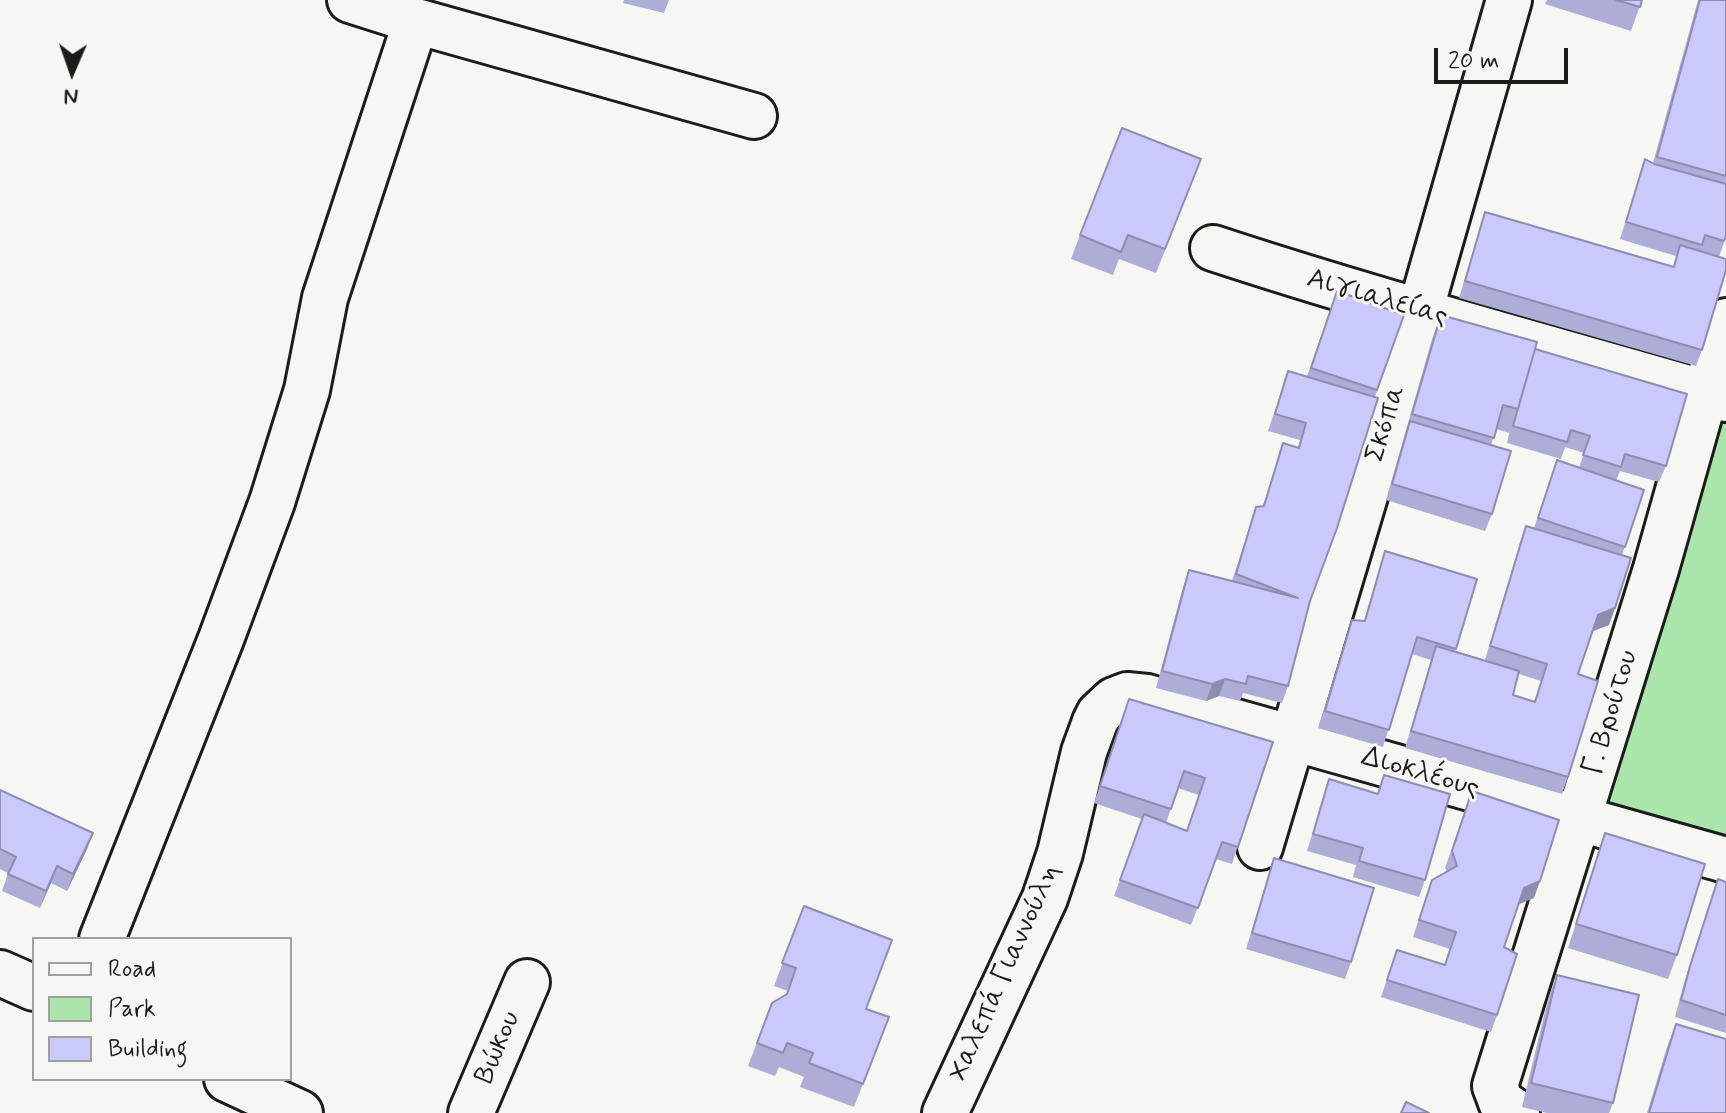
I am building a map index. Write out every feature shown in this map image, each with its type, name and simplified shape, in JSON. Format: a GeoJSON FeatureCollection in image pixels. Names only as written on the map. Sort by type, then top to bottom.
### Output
{"type":"FeatureCollection","features":[{"type":"Feature","properties":{"kind":"street"},"geometry":{"type":"LineString","coordinates":[[350,0],[754,116]]}},
{"type":"Feature","properties":{"kind":"street","name":"Σκόπα"},"geometry":{"type":"LineString","coordinates":[[1260,847],[1420,312],[1509,0]]}},
{"type":"Feature","properties":{"kind":"street"},"geometry":{"type":"LineString","coordinates":[[103,937],[272,502],[307,390],[325,298],[337,256],[416,21]]}},
{"type":"Feature","properties":{"kind":"street","name":"Αιγιαλείας"},"geometry":{"type":"LineString","coordinates":[[1213,248],[1420,312],[1716,396]]}},
{"type":"Feature","properties":{"kind":"street","name":"Γ. Βρούτου"},"geometry":{"type":"LineString","coordinates":[[1509,1108],[1495,1086],[1656,569],[1716,396],[1726,321]]}},
{"type":"Feature","properties":{"kind":"street","name":"Διοκλέους"},"geometry":{"type":"LineString","coordinates":[[1114,700],[1127,695],[1147,697],[1726,860]]}},
{"type":"Feature","properties":{"kind":"street","name":"Χαλεπά Γιαννούλη"},"geometry":{"type":"LineString","coordinates":[[945,1113],[1045,898],[1060,853],[1089,737],[1099,714],[1114,700]]}},
{"type":"Feature","properties":{"kind":"street"},"geometry":{"type":"LineString","coordinates":[[0,973],[32,987]]}},
{"type":"Feature","properties":{"kind":"street","name":"Βώκου"},"geometry":{"type":"LineString","coordinates":[[471,1113],[527,982]]}},
{"type":"Feature","properties":{"kind":"street"},"geometry":{"type":"LineString","coordinates":[[231,1081],[300,1113]]}},
{"type":"Feature","properties":{"kind":"green space"},"geometry":{"type":"Polygon","coordinates":[[[1726,399],[1726,860],[1580,818],[1726,399]]]}},
{"type":"Feature","properties":{"kind":"building"},"geometry":{"type":"Polygon","coordinates":[[[1616,0],[1642,0],[1640,7],[1616,0]]]}},
{"type":"Feature","properties":{"kind":"building"},"geometry":{"type":"Polygon","coordinates":[[[1700,0],[1726,0],[1726,176],[1657,157],[1700,0]]]}},
{"type":"Feature","properties":{"kind":"building"},"geometry":{"type":"Polygon","coordinates":[[[1122,128],[1201,159],[1165,249],[1128,235],[1121,252],[1080,235],[1122,128]]]}},
{"type":"Feature","properties":{"kind":"building"},"geometry":{"type":"Polygon","coordinates":[[[1645,159],[1726,184],[1724,241],[1705,235],[1702,245],[1626,222],[1645,159]]]}},
{"type":"Feature","properties":{"kind":"building"},"geometry":{"type":"Polygon","coordinates":[[[1485,212],[1674,267],[1680,245],[1726,259],[1726,270],[1702,350],[1465,281],[1485,212]]]}},
{"type":"Feature","properties":{"kind":"building"},"geometry":{"type":"Polygon","coordinates":[[[1337,291],[1404,315],[1377,390],[1311,368],[1337,291]]]}},
{"type":"Feature","properties":{"kind":"building"},"geometry":{"type":"Polygon","coordinates":[[[1441,315],[1537,342],[1518,409],[1503,405],[1494,438],[1412,414],[1441,315]]]}},
{"type":"Feature","properties":{"kind":"building"},"geometry":{"type":"Polygon","coordinates":[[[1535,349],[1687,394],[1666,466],[1625,454],[1621,467],[1583,455],[1590,436],[1571,430],[1567,442],[1513,426],[1535,349]]]}},
{"type":"Feature","properties":{"kind":"building"},"geometry":{"type":"Polygon","coordinates":[[[1288,371],[1378,398],[1337,528],[1310,601],[1288,686],[1248,676],[1246,684],[1225,679],[1212,684],[1162,671],[1189,570],[1298,598],[1236,574],[1256,507],[1264,506],[1283,443],[1299,448],[1306,423],[1275,414],[1288,371]]]}},
{"type":"Feature","properties":{"kind":"building"},"geometry":{"type":"Polygon","coordinates":[[[1410,421],[1511,451],[1492,514],[1392,484],[1410,421]]]}},
{"type":"Feature","properties":{"kind":"building"},"geometry":{"type":"Polygon","coordinates":[[[1557,460],[1644,490],[1625,547],[1538,518],[1557,460]]]}},
{"type":"Feature","properties":{"kind":"building"},"geometry":{"type":"Polygon","coordinates":[[[1526,526],[1631,558],[1615,608],[1598,615],[1578,674],[1598,681],[1568,777],[1411,731],[1436,646],[1519,671],[1513,695],[1535,702],[1547,664],[1490,646],[1526,526]]]}},
{"type":"Feature","properties":{"kind":"building"},"geometry":{"type":"Polygon","coordinates":[[[1385,551],[1477,579],[1456,649],[1417,637],[1389,730],[1325,711],[1352,620],[1365,621],[1385,551]]]}},
{"type":"Feature","properties":{"kind":"building"},"geometry":{"type":"Polygon","coordinates":[[[1129,699],[1273,742],[1238,847],[1222,842],[1198,908],[1120,880],[1144,814],[1187,831],[1205,778],[1184,771],[1171,809],[1100,786],[1129,699]]]}},
{"type":"Feature","properties":{"kind":"building"},"geometry":{"type":"Polygon","coordinates":[[[1384,775],[1450,794],[1425,880],[1359,861],[1363,848],[1313,834],[1329,779],[1378,794],[1384,775]]]}},
{"type":"Feature","properties":{"kind":"building"},"geometry":{"type":"Polygon","coordinates":[[[0,790],[93,833],[73,874],[57,866],[46,891],[8,874],[16,857],[0,849],[0,790]]]}},
{"type":"Feature","properties":{"kind":"building"},"geometry":{"type":"Polygon","coordinates":[[[1472,791],[1559,820],[1540,881],[1524,888],[1504,947],[1517,954],[1497,1015],[1387,980],[1397,950],[1445,965],[1456,932],[1419,920],[1432,880],[1457,866],[1452,851],[1472,791]]]}},
{"type":"Feature","properties":{"kind":"building"},"geometry":{"type":"Polygon","coordinates":[[[1605,833],[1705,864],[1677,955],[1576,924],[1605,833]]]}},
{"type":"Feature","properties":{"kind":"building"},"geometry":{"type":"Polygon","coordinates":[[[1274,858],[1374,888],[1351,962],[1252,933],[1274,858]]]}},
{"type":"Feature","properties":{"kind":"building"},"geometry":{"type":"Polygon","coordinates":[[[1718,879],[1726,882],[1726,1015],[1681,1000],[1718,879]]]}},
{"type":"Feature","properties":{"kind":"building"},"geometry":{"type":"Polygon","coordinates":[[[804,906],[892,940],[866,1009],[889,1017],[863,1084],[809,1063],[813,1053],[787,1043],[783,1053],[757,1043],[772,1003],[787,994],[796,968],[782,963],[804,906]]]}},
{"type":"Feature","properties":{"kind":"building"},"geometry":{"type":"Polygon","coordinates":[[[1557,975],[1639,995],[1613,1103],[1531,1083],[1557,975]]]}},
{"type":"Feature","properties":{"kind":"building"},"geometry":{"type":"Polygon","coordinates":[[[1676,1024],[1726,1039],[1726,1113],[1649,1113],[1676,1024]]]}},
{"type":"Feature","properties":{"kind":"building"},"geometry":{"type":"Polygon","coordinates":[[[1406,1102],[1429,1113],[1401,1113],[1406,1102]]]}}]}
